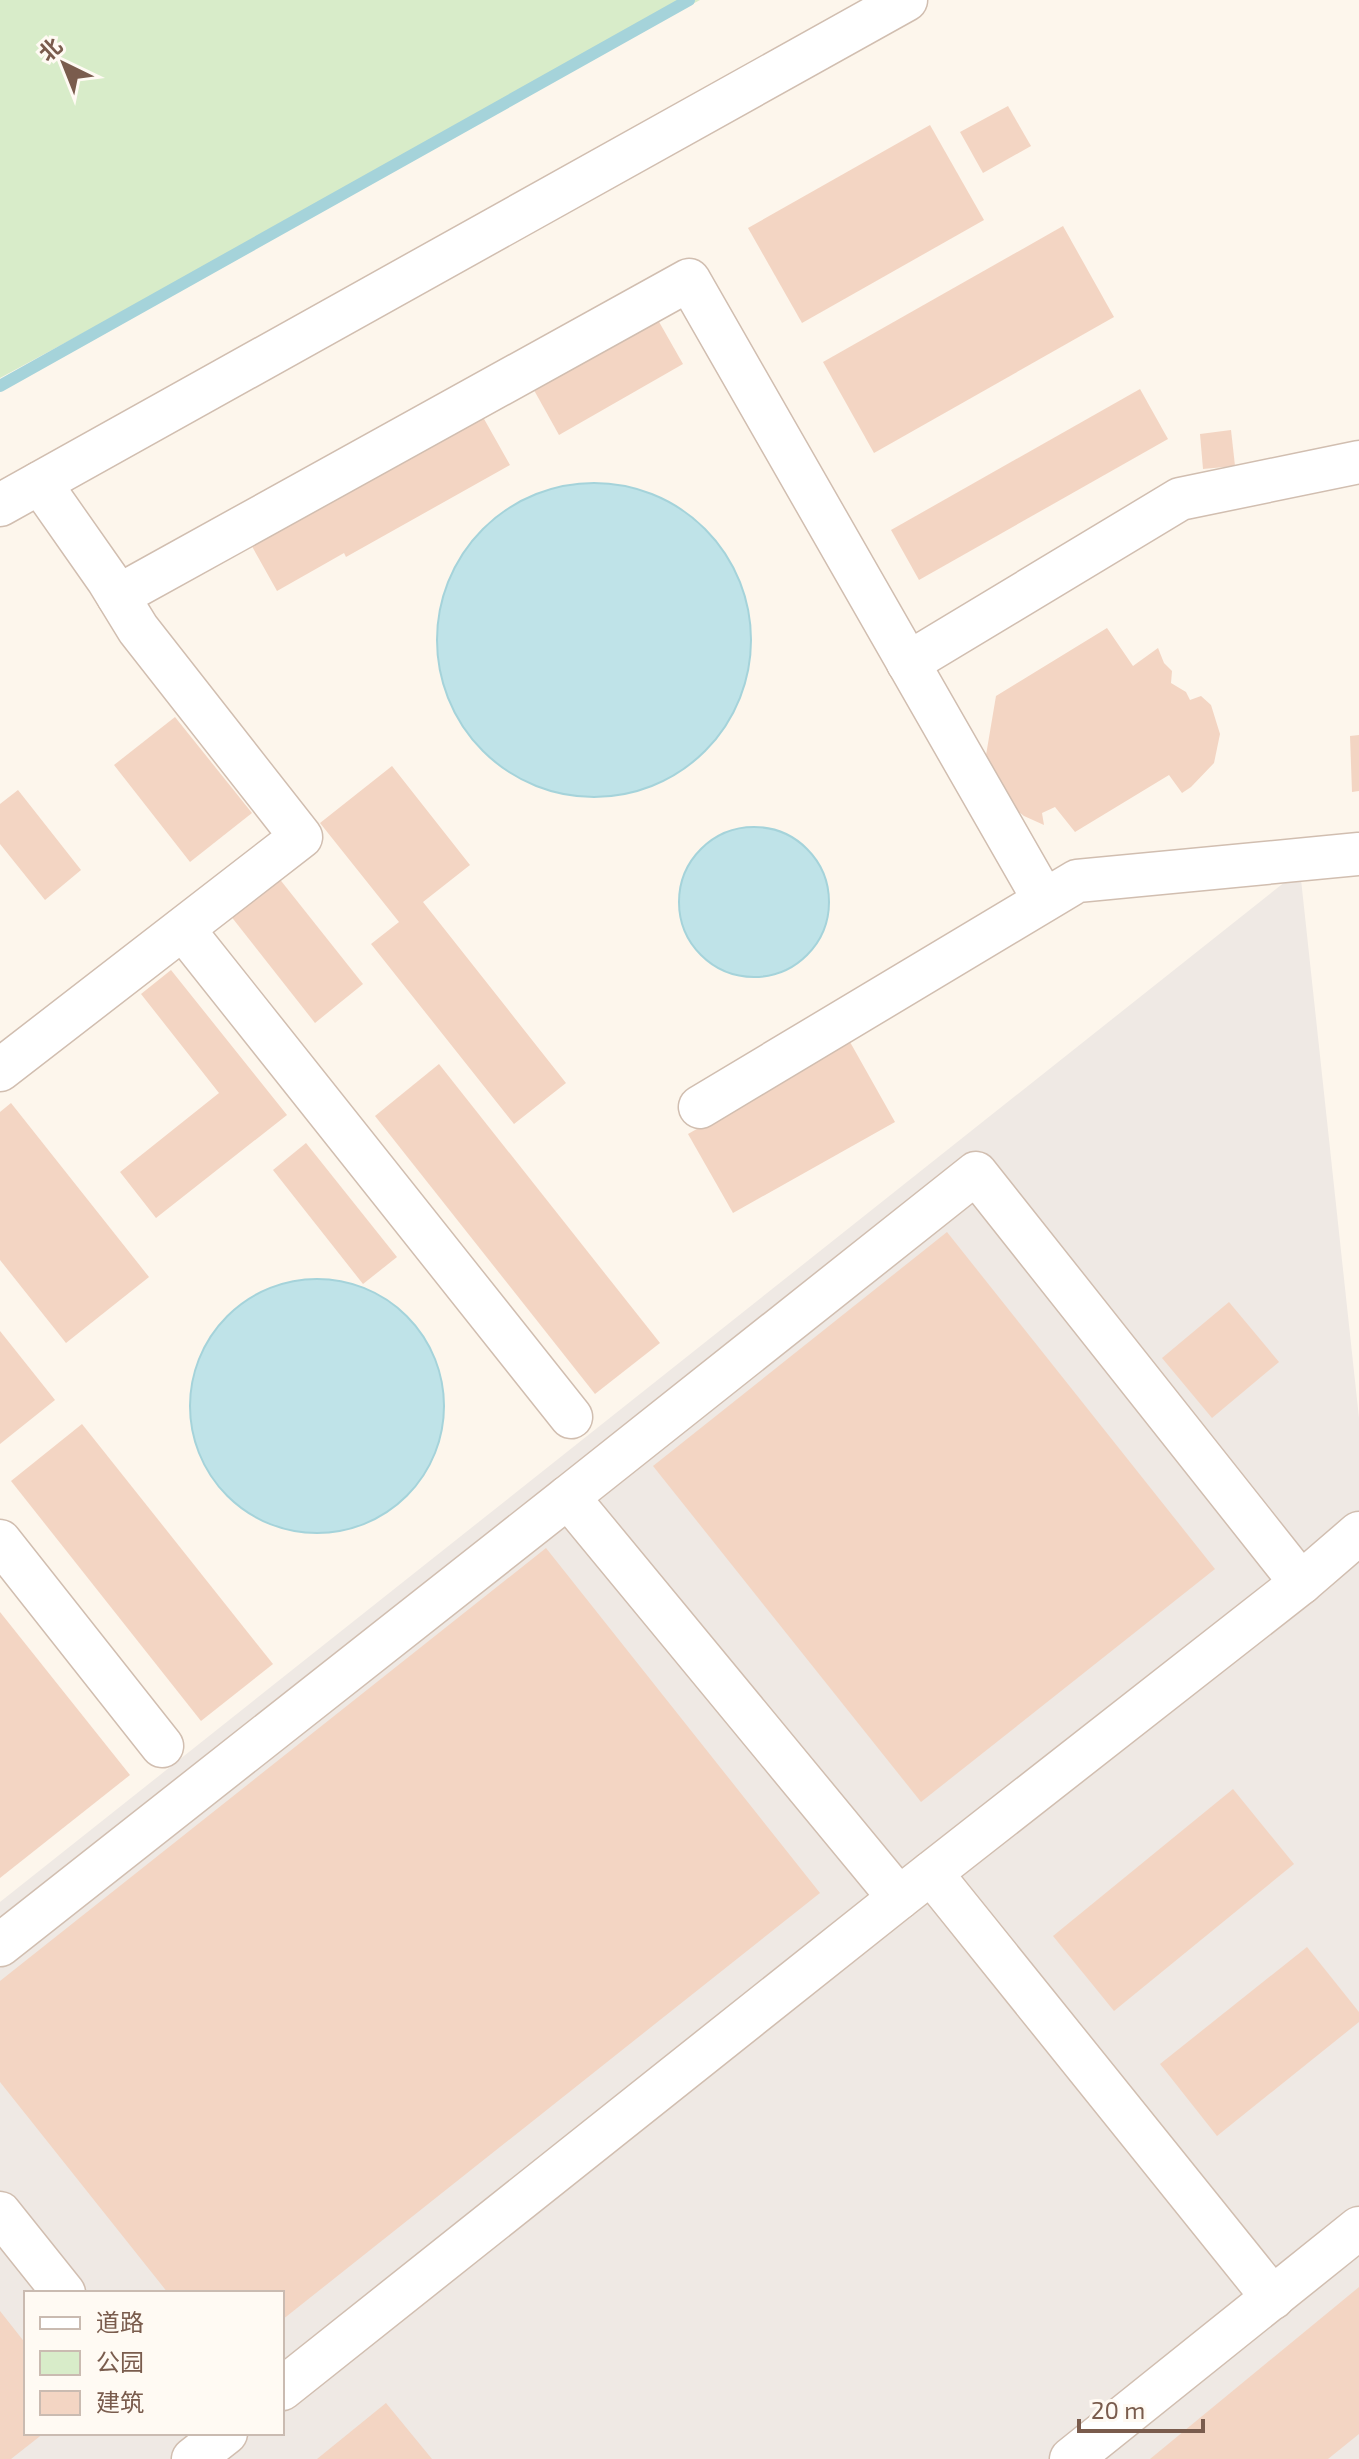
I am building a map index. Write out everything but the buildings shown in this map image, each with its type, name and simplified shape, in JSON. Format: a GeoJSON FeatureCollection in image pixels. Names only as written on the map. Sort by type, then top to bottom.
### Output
{"type":"FeatureCollection","features":[{"type":"Feature","properties":{"kind":"street"},"geometry":{"type":"LineString","coordinates":[[0,505],[906,0]]}},
{"type":"Feature","properties":{"kind":"street"},"geometry":{"type":"LineString","coordinates":[[118,596],[689,280],[1044,900]]}},
{"type":"Feature","properties":{"kind":"street"},"geometry":{"type":"LineString","coordinates":[[908,663],[1180,499],[1359,462]]}},
{"type":"Feature","properties":{"kind":"street"},"geometry":{"type":"LineString","coordinates":[[0,1070],[301,837],[138,629],[40,483]]}},
{"type":"Feature","properties":{"kind":"street"},"geometry":{"type":"LineString","coordinates":[[700,1107],[1077,881],[1359,854]]}},
{"type":"Feature","properties":{"kind":"street"},"geometry":{"type":"LineString","coordinates":[[183,929],[571,1417]]}},
{"type":"Feature","properties":{"kind":"street"},"geometry":{"type":"LineString","coordinates":[[0,1945],[976,1173],[1301,1583]]}},
{"type":"Feature","properties":{"kind":"street"},"geometry":{"type":"LineString","coordinates":[[568,1497],[899,1898]]}},
{"type":"Feature","properties":{"kind":"street"},"geometry":{"type":"LineString","coordinates":[[284,2387],[1301,1583],[1359,1533]]}},
{"type":"Feature","properties":{"kind":"street"},"geometry":{"type":"LineString","coordinates":[[0,1541],[162,1746]]}},
{"type":"Feature","properties":{"kind":"street"},"geometry":{"type":"LineString","coordinates":[[931,1873],[1273,2298]]}},
{"type":"Feature","properties":{"kind":"street"},"geometry":{"type":"LineString","coordinates":[[0,2213],[62,2291]]}},
{"type":"Feature","properties":{"kind":"street"},"geometry":{"type":"LineString","coordinates":[[1071,2459],[1359,2228]]}},
{"type":"Feature","properties":{"kind":"shaded area"},"geometry":{"type":"Polygon","coordinates":[[[1300,870],[1359,1418],[1359,2459],[0,2459],[0,1902],[1300,870]]]}},
{"type":"Feature","properties":{"kind":"green space"},"geometry":{"type":"Polygon","coordinates":[[[0,0],[700,0],[0,378],[0,0]]]}},
{"type":"Feature","properties":{"kind":"water"},"geometry":{"type":"Polygon","coordinates":[[[579,483],[609,483],[668,501],[694,518],[716,540],[733,566],[744,594],[751,640],[748,671],[733,714],[716,740],[694,762],[668,779],[640,790],[609,797],[579,797],[520,779],[494,762],[472,740],[455,714],[444,686],[437,655],[437,625],[455,566],[472,540],[494,518],[520,501],[548,490],[579,483]]]}},
{"type":"Feature","properties":{"kind":"water"},"geometry":{"type":"Polygon","coordinates":[[[754,827],[783,832],[807,849],[824,873],[829,902],[824,931],[807,955],[783,972],[754,977],[725,972],[701,955],[684,931],[679,902],[684,873],[701,849],[725,832],[754,827]]]}},
{"type":"Feature","properties":{"kind":"water"},"geometry":{"type":"Polygon","coordinates":[[[317,1279],[366,1289],[388,1300],[407,1316],[423,1335],[434,1357],[444,1406],[434,1455],[423,1477],[407,1496],[388,1512],[366,1523],[317,1533],[268,1523],[246,1512],[227,1496],[211,1477],[200,1455],[190,1406],[200,1357],[211,1335],[227,1316],[246,1300],[268,1289],[317,1279]]]}},
{"type":"Feature","properties":{"kind":"waterway"},"geometry":{"type":"LineString","coordinates":[[0,386],[689,0]]}}]}
